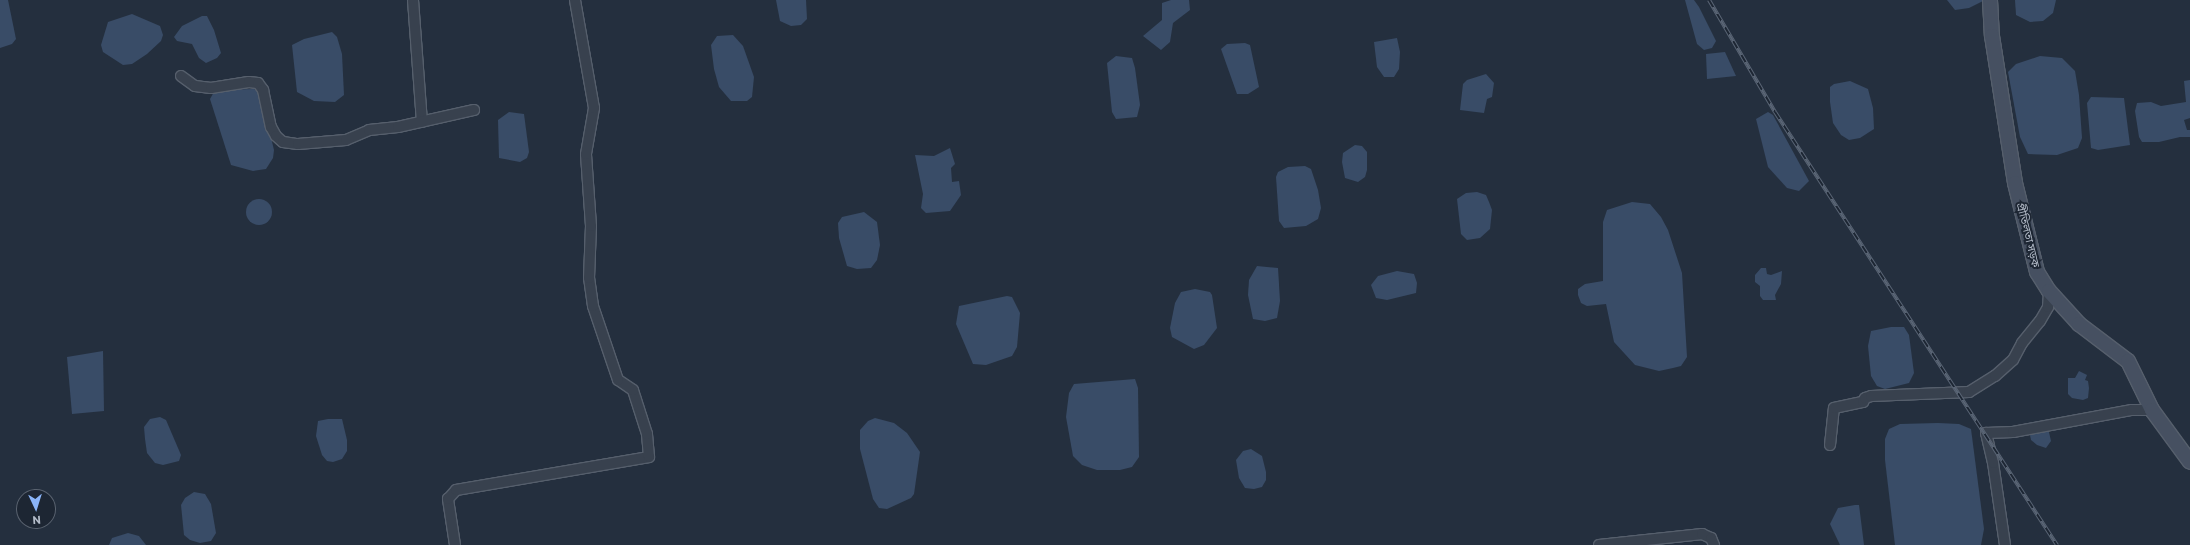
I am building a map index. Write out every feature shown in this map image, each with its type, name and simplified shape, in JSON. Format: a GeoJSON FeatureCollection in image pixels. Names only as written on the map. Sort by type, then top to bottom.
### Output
{"type":"FeatureCollection","features":[{"type":"Feature","properties":{"kind":"main road","name":"প্রীতিলতা সড়ক"},"geometry":{"type":"LineString","coordinates":[[1990,0],[1997,75],[2017,191],[2037,272],[2049,291],[2079,324],[2128,361],[2152,410],[2190,462]]}},
{"type":"Feature","properties":{"kind":"street"},"geometry":{"type":"LineString","coordinates":[[413,0],[422,122]]}},
{"type":"Feature","properties":{"kind":"street"},"geometry":{"type":"LineString","coordinates":[[456,545],[448,499],[456,490],[649,457],[648,434],[633,390],[618,380],[593,306],[589,278],[591,226],[586,154],[594,108],[575,0]]}},
{"type":"Feature","properties":{"kind":"street"},"geometry":{"type":"LineString","coordinates":[[181,76],[195,86],[211,88],[249,82],[258,83],[267,102],[271,127],[276,136],[283,142],[298,144],[346,140],[369,130],[422,122],[474,110]]}},
{"type":"Feature","properties":{"kind":"street"},"geometry":{"type":"LineString","coordinates":[[1830,445],[1834,408],[1863,402],[1865,398],[1871,396],[1969,392],[1995,376],[2013,360],[2022,343],[2040,321],[2048,307],[2049,291]]}},
{"type":"Feature","properties":{"kind":"street"},"geometry":{"type":"LineString","coordinates":[[2006,545],[1993,463],[1986,433],[2013,432],[2132,410],[2152,410]]}},
{"type":"Feature","properties":{"kind":"street"},"geometry":{"type":"LineString","coordinates":[[1599,545],[1702,534],[1711,538],[1714,545]]}},
{"type":"Feature","properties":{"kind":"water"},"geometry":{"type":"Polygon","coordinates":[[[0,0],[8,0],[16,39],[12,44],[0,48],[0,0]]]}},
{"type":"Feature","properties":{"kind":"water"},"geometry":{"type":"Polygon","coordinates":[[[776,0],[806,0],[807,19],[801,25],[791,26],[780,21],[776,0]]]}},
{"type":"Feature","properties":{"kind":"water"},"geometry":{"type":"Polygon","coordinates":[[[1171,0],[1189,0],[1190,10],[1173,23],[1170,42],[1161,50],[1143,36],[1162,20],[1162,3],[1171,0]]]}},
{"type":"Feature","properties":{"kind":"water"},"geometry":{"type":"Polygon","coordinates":[[[1685,0],[1694,0],[1699,7],[1716,41],[1712,48],[1704,50],[1697,44],[1685,0]]]}},
{"type":"Feature","properties":{"kind":"water"},"geometry":{"type":"Polygon","coordinates":[[[1947,0],[1985,0],[1969,8],[1955,10],[1947,0]]]}},
{"type":"Feature","properties":{"kind":"water"},"geometry":{"type":"Polygon","coordinates":[[[2015,0],[2056,0],[2053,13],[2043,21],[2030,22],[2016,15],[2015,0]]]}},
{"type":"Feature","properties":{"kind":"water"},"geometry":{"type":"Polygon","coordinates":[[[132,14],[160,26],[163,35],[161,41],[147,54],[132,64],[123,65],[103,52],[101,45],[108,22],[132,14]]]}},
{"type":"Feature","properties":{"kind":"water"},"geometry":{"type":"Polygon","coordinates":[[[202,16],[207,16],[214,30],[221,53],[217,58],[206,63],[199,58],[192,44],[177,41],[174,37],[182,26],[202,16]]]}},
{"type":"Feature","properties":{"kind":"water"},"geometry":{"type":"Polygon","coordinates":[[[332,32],[337,37],[342,54],[344,95],[335,102],[314,101],[297,92],[292,45],[304,39],[332,32]]]}},
{"type":"Feature","properties":{"kind":"water"},"geometry":{"type":"Polygon","coordinates":[[[733,35],[743,46],[754,77],[752,97],[747,101],[731,101],[719,87],[714,69],[711,45],[717,36],[733,35]]]}},
{"type":"Feature","properties":{"kind":"water"},"geometry":{"type":"Polygon","coordinates":[[[1397,38],[1400,52],[1399,69],[1394,77],[1384,77],[1377,67],[1374,42],[1397,38]]]}},
{"type":"Feature","properties":{"kind":"water"},"geometry":{"type":"Polygon","coordinates":[[[1245,43],[1250,45],[1259,87],[1248,94],[1237,94],[1221,49],[1227,44],[1245,43]]]}},
{"type":"Feature","properties":{"kind":"water"},"geometry":{"type":"Polygon","coordinates":[[[1725,52],[1736,76],[1707,79],[1706,54],[1725,52]]]}},
{"type":"Feature","properties":{"kind":"water"},"geometry":{"type":"Polygon","coordinates":[[[1116,56],[1132,58],[1135,68],[1140,105],[1137,117],[1116,119],[1112,112],[1107,63],[1116,56]]]}},
{"type":"Feature","properties":{"kind":"water"},"geometry":{"type":"Polygon","coordinates":[[[2040,56],[2062,58],[2075,71],[2079,95],[2082,138],[2078,148],[2057,155],[2028,154],[2020,137],[2008,72],[2016,64],[2040,56]]]}},
{"type":"Feature","properties":{"kind":"water"},"geometry":{"type":"Polygon","coordinates":[[[1486,74],[1494,83],[1492,97],[1487,99],[1484,113],[1460,110],[1463,84],[1467,80],[1486,74]]]}},
{"type":"Feature","properties":{"kind":"water"},"geometry":{"type":"Polygon","coordinates":[[[2190,80],[2190,118],[2184,120],[2187,130],[2190,130],[2190,137],[2180,137],[2159,142],[2142,142],[2139,137],[2135,111],[2137,103],[2151,102],[2161,106],[2186,102],[2184,81],[2190,80]]]}},
{"type":"Feature","properties":{"kind":"water"},"geometry":{"type":"Polygon","coordinates":[[[1850,81],[1868,89],[1873,108],[1874,129],[1860,138],[1849,140],[1841,135],[1833,123],[1830,102],[1830,87],[1834,84],[1850,81]]]}},
{"type":"Feature","properties":{"kind":"water"},"geometry":{"type":"Polygon","coordinates":[[[254,89],[260,92],[274,150],[273,158],[266,169],[253,171],[231,165],[210,99],[215,90],[254,89]]]}},
{"type":"Feature","properties":{"kind":"water"},"geometry":{"type":"Polygon","coordinates":[[[2091,97],[2124,98],[2130,145],[2098,150],[2091,148],[2087,103],[2091,97]]]}},
{"type":"Feature","properties":{"kind":"water"},"geometry":{"type":"Polygon","coordinates":[[[509,112],[524,114],[529,152],[527,158],[520,162],[499,158],[498,120],[509,112]]]}},
{"type":"Feature","properties":{"kind":"water"},"geometry":{"type":"Polygon","coordinates":[[[1768,112],[1773,115],[1809,181],[1799,191],[1787,188],[1768,167],[1756,119],[1768,112]]]}},
{"type":"Feature","properties":{"kind":"water"},"geometry":{"type":"Polygon","coordinates":[[[1355,145],[1362,146],[1367,152],[1367,170],[1365,177],[1358,182],[1345,178],[1342,162],[1343,153],[1355,145]]]}},
{"type":"Feature","properties":{"kind":"water"},"geometry":{"type":"Polygon","coordinates":[[[950,148],[955,164],[951,168],[952,182],[959,181],[961,195],[950,211],[926,213],[921,208],[923,194],[915,155],[934,156],[950,148]]]}},
{"type":"Feature","properties":{"kind":"water"},"geometry":{"type":"Polygon","coordinates":[[[1305,166],[1311,169],[1318,190],[1321,208],[1318,219],[1306,226],[1284,228],[1279,221],[1276,177],[1278,172],[1288,167],[1305,166]]]}},
{"type":"Feature","properties":{"kind":"water"},"geometry":{"type":"Polygon","coordinates":[[[1477,192],[1486,195],[1492,210],[1490,229],[1480,238],[1467,240],[1461,234],[1457,199],[1466,193],[1477,192]]]}},
{"type":"Feature","properties":{"kind":"water"},"geometry":{"type":"Polygon","coordinates":[[[259,199],[268,203],[272,212],[268,221],[259,225],[250,221],[246,212],[250,203],[259,199]]]}},
{"type":"Feature","properties":{"kind":"water"},"geometry":{"type":"Polygon","coordinates":[[[1632,202],[1650,204],[1661,217],[1668,230],[1682,273],[1687,357],[1681,366],[1659,371],[1635,365],[1614,342],[1606,304],[1587,306],[1581,303],[1578,295],[1578,289],[1585,284],[1603,281],[1603,222],[1607,210],[1632,202]]]}},
{"type":"Feature","properties":{"kind":"water"},"geometry":{"type":"Polygon","coordinates":[[[864,212],[877,222],[880,245],[877,260],[871,268],[857,269],[847,266],[839,238],[838,223],[842,217],[864,212]]]}},
{"type":"Feature","properties":{"kind":"water"},"geometry":{"type":"Polygon","coordinates":[[[1257,266],[1278,268],[1280,301],[1277,318],[1265,321],[1253,319],[1248,295],[1249,280],[1257,266]]]}},
{"type":"Feature","properties":{"kind":"water"},"geometry":{"type":"Polygon","coordinates":[[[1761,268],[1766,268],[1767,274],[1771,275],[1782,271],[1781,284],[1775,295],[1776,300],[1763,300],[1760,296],[1760,286],[1755,282],[1755,275],[1761,268]]]}},
{"type":"Feature","properties":{"kind":"water"},"geometry":{"type":"Polygon","coordinates":[[[1397,271],[1414,274],[1417,283],[1416,293],[1387,300],[1376,298],[1371,285],[1378,276],[1397,271]]]}},
{"type":"Feature","properties":{"kind":"water"},"geometry":{"type":"Polygon","coordinates":[[[1195,289],[1210,292],[1212,295],[1217,328],[1204,345],[1194,349],[1172,337],[1170,328],[1175,303],[1181,292],[1195,289]]]}},
{"type":"Feature","properties":{"kind":"water"},"geometry":{"type":"Polygon","coordinates":[[[1007,296],[1012,297],[1020,313],[1017,347],[1012,356],[986,365],[973,364],[956,324],[959,306],[1007,296]]]}},
{"type":"Feature","properties":{"kind":"water"},"geometry":{"type":"Polygon","coordinates":[[[1891,327],[1904,327],[1909,335],[1914,373],[1909,383],[1885,389],[1877,386],[1871,376],[1868,346],[1871,331],[1891,327]]]}},
{"type":"Feature","properties":{"kind":"water"},"geometry":{"type":"Polygon","coordinates":[[[103,351],[104,411],[72,414],[67,357],[103,351]]]}},
{"type":"Feature","properties":{"kind":"water"},"geometry":{"type":"Polygon","coordinates":[[[2079,371],[2087,375],[2085,380],[2088,381],[2089,388],[2088,398],[2083,400],[2072,398],[2068,394],[2068,378],[2075,378],[2079,371]]]}},
{"type":"Feature","properties":{"kind":"water"},"geometry":{"type":"Polygon","coordinates":[[[1135,379],[1138,388],[1139,457],[1132,467],[1120,470],[1097,470],[1082,465],[1073,456],[1066,417],[1069,393],[1074,384],[1135,379]]]}},
{"type":"Feature","properties":{"kind":"water"},"geometry":{"type":"Polygon","coordinates":[[[160,417],[166,420],[181,455],[179,461],[163,465],[155,463],[147,453],[144,427],[150,419],[160,417]]]}},
{"type":"Feature","properties":{"kind":"water"},"geometry":{"type":"Polygon","coordinates":[[[875,418],[894,423],[907,433],[920,452],[914,494],[911,498],[887,509],[879,508],[873,499],[860,449],[860,430],[868,421],[875,418]]]}},
{"type":"Feature","properties":{"kind":"water"},"geometry":{"type":"Polygon","coordinates":[[[342,419],[347,440],[347,451],[342,459],[333,462],[327,461],[322,455],[316,436],[318,421],[342,419]]]}},
{"type":"Feature","properties":{"kind":"water"},"geometry":{"type":"Polygon","coordinates":[[[1900,424],[1959,424],[1971,429],[1984,529],[1981,545],[1895,545],[1885,460],[1885,439],[1889,429],[1900,424]]]}},
{"type":"Feature","properties":{"kind":"water"},"geometry":{"type":"Polygon","coordinates":[[[2048,428],[2051,441],[2046,448],[2037,445],[2031,440],[2029,430],[2048,428]]]}},
{"type":"Feature","properties":{"kind":"water"},"geometry":{"type":"Polygon","coordinates":[[[1251,449],[1262,456],[1266,472],[1266,480],[1262,487],[1254,489],[1245,488],[1239,478],[1236,460],[1243,451],[1251,449]]]}},
{"type":"Feature","properties":{"kind":"water"},"geometry":{"type":"Polygon","coordinates":[[[194,492],[205,494],[211,504],[216,533],[211,541],[200,543],[190,540],[184,535],[181,505],[185,498],[194,492]]]}},
{"type":"Feature","properties":{"kind":"water"},"geometry":{"type":"Polygon","coordinates":[[[1859,505],[1864,545],[1840,545],[1830,524],[1838,508],[1859,505]]]}},
{"type":"Feature","properties":{"kind":"water"},"geometry":{"type":"Polygon","coordinates":[[[128,533],[139,536],[146,545],[109,545],[112,538],[128,533]]]}},
{"type":"Feature","properties":{"kind":"railway"},"geometry":{"type":"LineString","coordinates":[[1709,0],[1775,112],[2057,545]]}}]}
